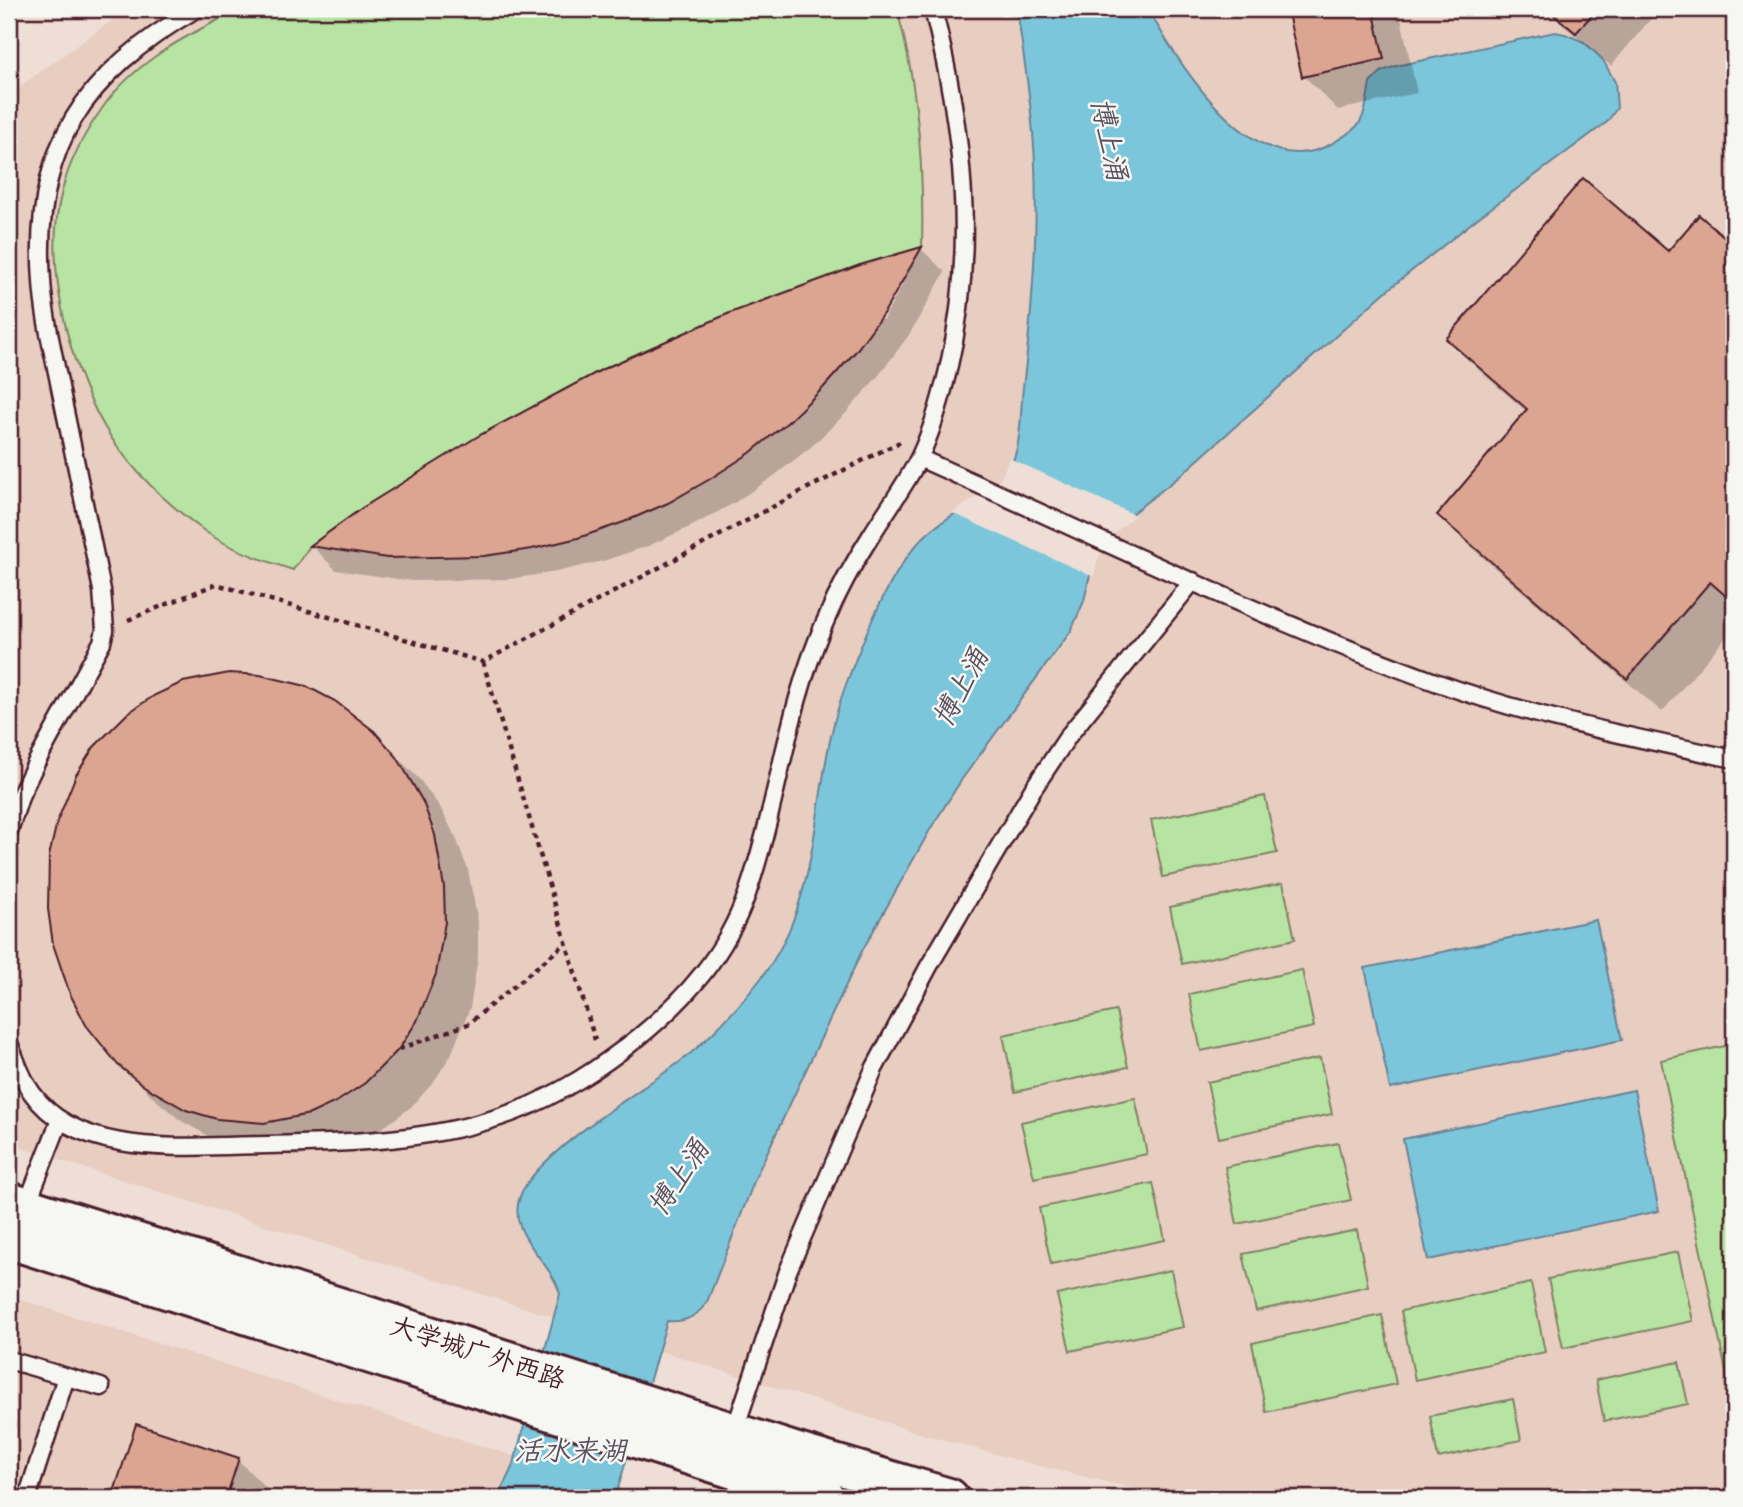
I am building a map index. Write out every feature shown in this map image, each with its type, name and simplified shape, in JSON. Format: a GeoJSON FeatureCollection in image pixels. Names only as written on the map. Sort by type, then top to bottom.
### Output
{"type":"FeatureCollection","features":[{"type":"Feature","properties":{"kind":"main road","name":"大学城广外西路"},"geometry":{"type":"LineString","coordinates":[[14,1222],[728,1449],[948,1498]]}},
{"type":"Feature","properties":{"kind":"main road","name":"大学城广外西路"},"geometry":{"type":"LineString","coordinates":[[728,1449],[825,1498]]}},
{"type":"Feature","properties":{"kind":"lane"},"geometry":{"type":"LineString","coordinates":[[9,831],[21,794],[53,730],[94,659],[104,630],[102,590],[49,331],[42,282],[42,221],[48,178],[65,133],[94,89],[122,59],[160,30],[197,9]]}},
{"type":"Feature","properties":{"kind":"lane"},"geometry":{"type":"LineString","coordinates":[[9,1043],[31,1092],[48,1111],[60,1120],[110,1139],[157,1148],[372,1140],[447,1129],[511,1114],[578,1082],[656,1023],[684,997],[705,973],[727,939],[746,896],[812,653],[848,573],[919,458],[932,426],[954,343],[963,253],[964,187],[950,80],[933,9]]}},
{"type":"Feature","properties":{"kind":"lane"},"geometry":{"type":"LineString","coordinates":[[919,458],[1263,613],[1439,683],[1515,707],[1631,737],[1734,759]]}},
{"type":"Feature","properties":{"kind":"lane"},"geometry":{"type":"LineString","coordinates":[[728,1449],[788,1271],[874,1069],[929,966],[1033,789],[1069,735],[1193,581]]}},
{"type":"Feature","properties":{"kind":"lane"},"geometry":{"type":"LineString","coordinates":[[14,1222],[60,1120]]}},
{"type":"Feature","properties":{"kind":"lane"},"geometry":{"type":"LineString","coordinates":[[9,1360],[101,1387]]}},
{"type":"Feature","properties":{"kind":"lane"},"geometry":{"type":"LineString","coordinates":[[27,1498],[66,1377]]}},
{"type":"Feature","properties":{"kind":"path"},"geometry":{"type":"LineString","coordinates":[[104,630],[216,584],[483,662],[806,489],[932,426]]}},
{"type":"Feature","properties":{"kind":"path"},"geometry":{"type":"LineString","coordinates":[[483,662],[602,1065]]}},
{"type":"Feature","properties":{"kind":"path"},"geometry":{"type":"LineString","coordinates":[[399,1049],[468,1024],[566,943]]}},
{"type":"Feature","properties":{"kind":"shaded area"},"geometry":{"type":"Polygon","coordinates":[[[128,9],[1734,9],[1734,1498],[1184,1498],[1140,1490],[919,1433],[9,1144],[9,94],[128,9]]]}},
{"type":"Feature","properties":{"kind":"shaded area"},"geometry":{"type":"Polygon","coordinates":[[[9,1296],[646,1498],[9,1498],[9,1296]]]}},
{"type":"Feature","properties":{"kind":"green space"},"geometry":{"type":"Polygon","coordinates":[[[240,9],[897,9],[915,97],[922,187],[922,247],[860,265],[730,313],[603,369],[480,435],[362,508],[310,546],[293,570],[270,562],[226,544],[191,521],[149,484],[114,441],[91,401],[70,343],[62,312],[55,249],[57,219],[69,170],[89,129],[114,93],[129,77],[164,50],[240,9]]]}},
{"type":"Feature","properties":{"kind":"green space"},"geometry":{"type":"Polygon","coordinates":[[[1265,796],[1277,853],[1163,877],[1151,820],[1265,796]]]}},
{"type":"Feature","properties":{"kind":"green space"},"geometry":{"type":"Polygon","coordinates":[[[1283,883],[1295,939],[1182,964],[1170,907],[1283,883]]]}},
{"type":"Feature","properties":{"kind":"green space"},"geometry":{"type":"Polygon","coordinates":[[[1302,970],[1314,1027],[1201,1051],[1189,994],[1302,970]]]}},
{"type":"Feature","properties":{"kind":"green space"},"geometry":{"type":"Polygon","coordinates":[[[1116,1011],[1128,1067],[1015,1092],[1003,1035],[1116,1011]]]}},
{"type":"Feature","properties":{"kind":"green space"},"geometry":{"type":"Polygon","coordinates":[[[1734,1044],[1734,1410],[1661,1060],[1734,1044]]]}},
{"type":"Feature","properties":{"kind":"green space"},"geometry":{"type":"Polygon","coordinates":[[[1320,1058],[1332,1114],[1219,1138],[1207,1082],[1320,1058]]]}},
{"type":"Feature","properties":{"kind":"green space"},"geometry":{"type":"Polygon","coordinates":[[[1135,1098],[1147,1154],[1034,1178],[1021,1122],[1135,1098]]]}},
{"type":"Feature","properties":{"kind":"green space"},"geometry":{"type":"Polygon","coordinates":[[[1338,1143],[1351,1200],[1237,1224],[1225,1167],[1338,1143]]]}},
{"type":"Feature","properties":{"kind":"green space"},"geometry":{"type":"Polygon","coordinates":[[[1153,1183],[1165,1240],[1051,1264],[1039,1208],[1153,1183]]]}},
{"type":"Feature","properties":{"kind":"green space"},"geometry":{"type":"Polygon","coordinates":[[[1357,1230],[1368,1286],[1256,1311],[1243,1254],[1357,1230]]]}},
{"type":"Feature","properties":{"kind":"green space"},"geometry":{"type":"Polygon","coordinates":[[[1678,1252],[1693,1321],[1563,1348],[1548,1279],[1678,1252]]]}},
{"type":"Feature","properties":{"kind":"green space"},"geometry":{"type":"Polygon","coordinates":[[[1171,1270],[1183,1327],[1070,1351],[1057,1295],[1171,1270]]]}},
{"type":"Feature","properties":{"kind":"green space"},"geometry":{"type":"Polygon","coordinates":[[[1531,1283],[1545,1352],[1415,1380],[1401,1311],[1531,1283]]]}},
{"type":"Feature","properties":{"kind":"green space"},"geometry":{"type":"Polygon","coordinates":[[[1382,1315],[1396,1384],[1266,1412],[1252,1343],[1382,1315]]]}},
{"type":"Feature","properties":{"kind":"green space"},"geometry":{"type":"Polygon","coordinates":[[[1679,1362],[1688,1404],[1604,1421],[1596,1380],[1679,1362]]]}},
{"type":"Feature","properties":{"kind":"green space"},"geometry":{"type":"Polygon","coordinates":[[[1513,1399],[1521,1440],[1438,1458],[1430,1416],[1513,1399]]]}},
{"type":"Feature","properties":{"kind":"water"},"geometry":{"type":"Polygon","coordinates":[[[1017,9],[1148,9],[1178,59],[1221,112],[1246,134],[1273,148],[1301,153],[1329,145],[1356,127],[1364,114],[1370,83],[1382,71],[1555,32],[1584,42],[1603,60],[1615,82],[1617,108],[1607,122],[1479,217],[1384,293],[1180,476],[1117,525],[1093,561],[1084,601],[1071,631],[962,779],[931,828],[862,951],[757,1174],[707,1302],[690,1318],[667,1321],[616,1495],[620,1498],[498,1498],[514,1463],[560,1294],[548,1269],[523,1234],[517,1208],[521,1194],[531,1177],[569,1141],[702,1043],[759,981],[780,948],[796,914],[814,840],[833,727],[851,671],[878,607],[914,547],[938,525],[991,490],[1013,461],[1020,430],[1034,277],[1036,221],[1032,125],[1017,9]]]}},
{"type":"Feature","properties":{"kind":"water"},"geometry":{"type":"Polygon","coordinates":[[[1596,920],[1622,1040],[1390,1089],[1365,968],[1596,920]]]}},
{"type":"Feature","properties":{"kind":"water"},"geometry":{"type":"Polygon","coordinates":[[[1634,1090],[1659,1211],[1428,1260],[1403,1139],[1634,1090]]]}},
{"type":"Feature","properties":{"kind":"pier"},"geometry":{"type":"Polygon","coordinates":[[[1009,458],[1135,515],[1108,539],[1097,562],[1094,577],[952,513],[993,486],[1002,476],[1009,458]]]}},
{"type":"Feature","properties":{"kind":"building"},"geometry":{"type":"Polygon","coordinates":[[[1287,9],[1373,9],[1384,59],[1302,77],[1287,9]]]}},
{"type":"Feature","properties":{"kind":"building"},"geometry":{"type":"Polygon","coordinates":[[[1547,9],[1597,9],[1576,33],[1547,9]]]}},
{"type":"Feature","properties":{"kind":"building"},"geometry":{"type":"Polygon","coordinates":[[[1583,178],[1668,251],[1699,215],[1734,245],[1734,603],[1710,582],[1627,679],[1437,515],[1527,409],[1446,339],[1583,178]]]}},
{"type":"Feature","properties":{"kind":"building"},"geometry":{"type":"Polygon","coordinates":[[[922,247],[885,311],[856,351],[823,388],[788,422],[750,453],[668,503],[578,538],[532,549],[484,556],[387,558],[310,546],[362,508],[480,435],[603,369],[730,313],[860,265],[922,247]]]}},
{"type":"Feature","properties":{"kind":"building"},"geometry":{"type":"Polygon","coordinates":[[[229,673],[260,675],[306,686],[335,701],[374,731],[397,757],[423,802],[435,835],[444,887],[445,922],[436,974],[417,1021],[399,1049],[365,1083],[338,1101],[310,1114],[264,1123],[217,1119],[186,1110],[144,1086],[118,1065],[86,1025],[70,994],[53,944],[48,909],[49,856],[57,822],[76,775],[94,747],[128,713],[155,695],[183,682],[229,673]]]}},
{"type":"Feature","properties":{"kind":"building"},"geometry":{"type":"Polygon","coordinates":[[[136,1424],[239,1458],[226,1498],[112,1498],[136,1424]]]}},
{"type":"Feature","properties":{"kind":"water label","name":"博上涌"},"geometry":{"type":"Point","coordinates":[1110,139]}},
{"type":"Feature","properties":{"kind":"water label","name":"博上涌"},"geometry":{"type":"Point","coordinates":[960,687]}},
{"type":"Feature","properties":{"kind":"water label","name":"博上涌"},"geometry":{"type":"Point","coordinates":[678,1177]}},
{"type":"Feature","properties":{"kind":"water label","name":"活水来湖"},"geometry":{"type":"Point","coordinates":[570,1450]}}]}
